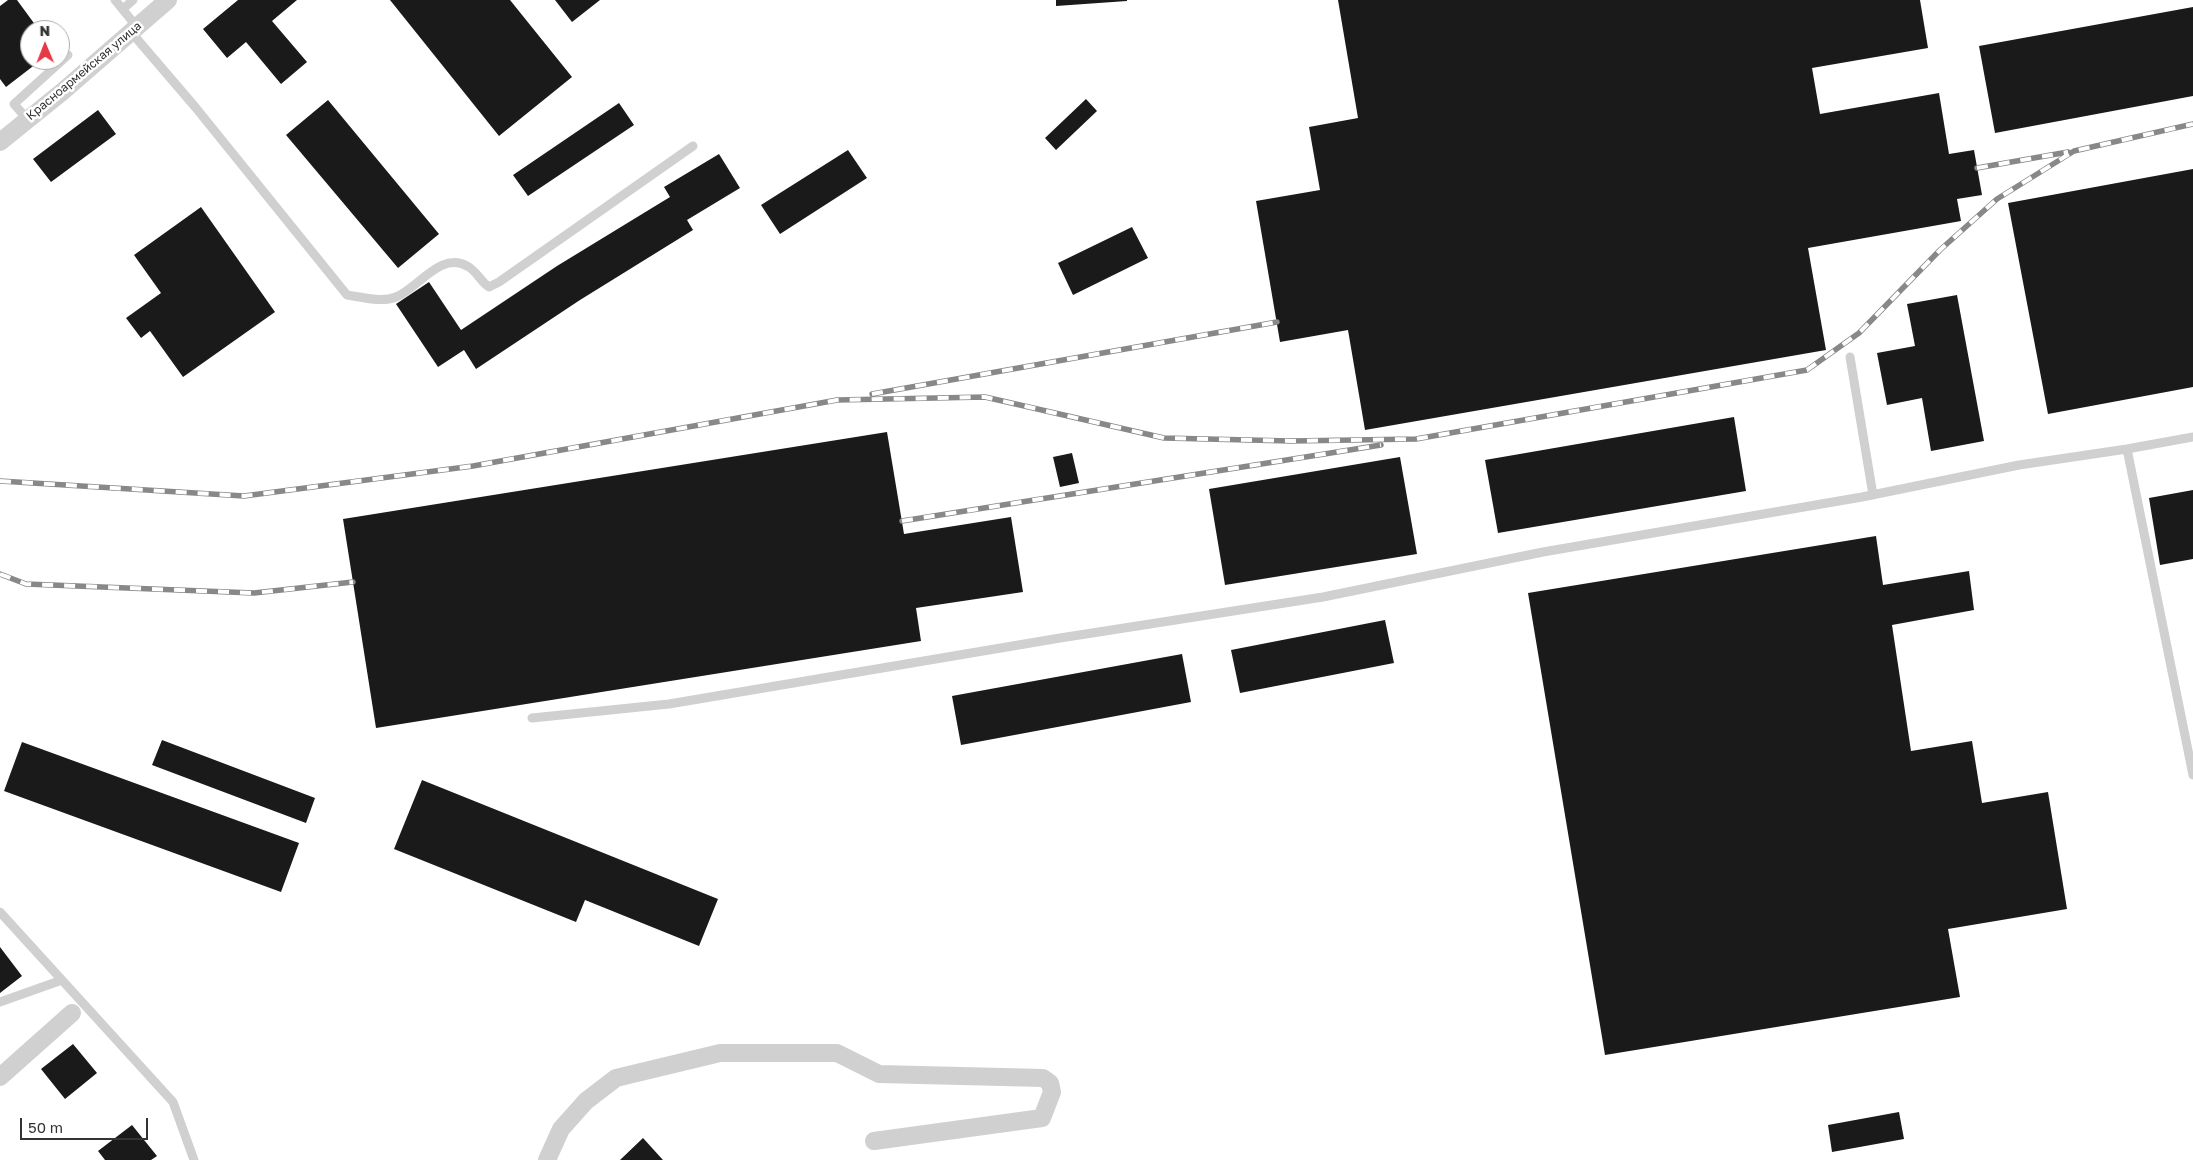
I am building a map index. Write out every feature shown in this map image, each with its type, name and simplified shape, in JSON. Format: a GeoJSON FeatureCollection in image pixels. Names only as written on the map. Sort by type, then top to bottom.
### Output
{"type":"FeatureCollection","features":[{"type":"Feature","properties":{"kind":"street","name":"Красноармейская улица"},"geometry":{"type":"LineString","coordinates":[[0,142],[168,0]]}},
{"type":"Feature","properties":{"kind":"street"},"geometry":{"type":"LineString","coordinates":[[0,1077],[72,1013]]}},
{"type":"Feature","properties":{"kind":"street"},"geometry":{"type":"LineString","coordinates":[[547,1160],[560,1129],[586,1101],[616,1078],[720,1053],[837,1053],[879,1074],[1043,1078],[1050,1083],[1052,1092],[1042,1118],[874,1140]]}},
{"type":"Feature","properties":{"kind":"lane"},"geometry":{"type":"LineString","coordinates":[[116,0],[134,30],[346,295],[386,300],[398,296],[442,266],[453,262],[468,266],[489,287],[500,282],[694,146]]}},
{"type":"Feature","properties":{"kind":"lane"},"geometry":{"type":"LineString","coordinates":[[122,9],[133,0]]}},
{"type":"Feature","properties":{"kind":"lane"},"geometry":{"type":"LineString","coordinates":[[28,120],[14,104],[51,70]]}},
{"type":"Feature","properties":{"kind":"lane"},"geometry":{"type":"LineString","coordinates":[[1850,357],[1873,495]]}},
{"type":"Feature","properties":{"kind":"lane"},"geometry":{"type":"LineString","coordinates":[[532,718],[669,704],[1323,596],[1543,552],[1873,495],[2019,465],[2128,449],[2193,437]]}},
{"type":"Feature","properties":{"kind":"lane"},"geometry":{"type":"LineString","coordinates":[[2128,449],[2193,775]]}},
{"type":"Feature","properties":{"kind":"lane"},"geometry":{"type":"LineString","coordinates":[[0,912],[173,1102],[194,1160]]}},
{"type":"Feature","properties":{"kind":"lane"},"geometry":{"type":"LineString","coordinates":[[0,1002],[62,980]]}},
{"type":"Feature","properties":{"kind":"building"},"geometry":{"type":"Polygon","coordinates":[[[8,0],[17,0],[32,20],[20,20],[20,70],[28,70],[6,87],[0,79],[0,6],[8,0]]]}},
{"type":"Feature","properties":{"kind":"building"},"geometry":{"type":"Polygon","coordinates":[[[238,0],[297,0],[272,21],[307,62],[281,84],[246,42],[227,58],[203,29],[238,0]]]}},
{"type":"Feature","properties":{"kind":"building"},"geometry":{"type":"Polygon","coordinates":[[[390,0],[510,0],[572,77],[499,136],[390,0]]]}},
{"type":"Feature","properties":{"kind":"building"},"geometry":{"type":"Polygon","coordinates":[[[555,0],[600,0],[572,22],[555,0]]]}},
{"type":"Feature","properties":{"kind":"building"},"geometry":{"type":"Polygon","coordinates":[[[1056,0],[1127,0],[1127,1],[1056,6],[1056,0]]]}},
{"type":"Feature","properties":{"kind":"building"},"geometry":{"type":"Polygon","coordinates":[[[1338,0],[1920,0],[1928,48],[1812,68],[1820,114],[1939,93],[1949,154],[1974,150],[1982,195],[1957,199],[1961,221],[1808,248],[1826,350],[1365,430],[1348,330],[1280,342],[1256,201],[1320,190],[1309,127],[1358,118],[1338,0]]]}},
{"type":"Feature","properties":{"kind":"building"},"geometry":{"type":"Polygon","coordinates":[[[2193,7],[2193,96],[1995,133],[1979,46],[2193,7]]]}},
{"type":"Feature","properties":{"kind":"building"},"geometry":{"type":"Polygon","coordinates":[[[1086,99],[1097,111],[1056,150],[1045,138],[1086,99]]]}},
{"type":"Feature","properties":{"kind":"building"},"geometry":{"type":"Polygon","coordinates":[[[328,100],[439,234],[398,268],[286,135],[328,100]]]}},
{"type":"Feature","properties":{"kind":"building"},"geometry":{"type":"Polygon","coordinates":[[[619,103],[634,125],[528,196],[513,175],[619,103]]]}},
{"type":"Feature","properties":{"kind":"building"},"geometry":{"type":"Polygon","coordinates":[[[98,110],[116,134],[51,182],[33,159],[98,110]]]}},
{"type":"Feature","properties":{"kind":"building"},"geometry":{"type":"Polygon","coordinates":[[[848,150],[867,178],[780,234],[761,205],[848,150]]]}},
{"type":"Feature","properties":{"kind":"building"},"geometry":{"type":"Polygon","coordinates":[[[719,154],[740,188],[687,220],[693,230],[580,300],[476,369],[464,350],[438,367],[396,304],[429,282],[461,330],[557,266],[670,197],[664,187],[719,154]]]}},
{"type":"Feature","properties":{"kind":"building"},"geometry":{"type":"Polygon","coordinates":[[[2193,169],[2193,387],[2048,414],[2008,203],[2193,169]]]}},
{"type":"Feature","properties":{"kind":"building"},"geometry":{"type":"Polygon","coordinates":[[[201,207],[275,312],[183,377],[150,331],[141,338],[126,318],[161,293],[134,255],[201,207]]]}},
{"type":"Feature","properties":{"kind":"building"},"geometry":{"type":"Polygon","coordinates":[[[1132,227],[1148,258],[1073,295],[1058,263],[1132,227]]]}},
{"type":"Feature","properties":{"kind":"building"},"geometry":{"type":"Polygon","coordinates":[[[1957,295],[1984,441],[1931,451],[1922,398],[1887,405],[1877,353],[1915,346],[1907,304],[1957,295]]]}},
{"type":"Feature","properties":{"kind":"building"},"geometry":{"type":"Polygon","coordinates":[[[1734,417],[1746,491],[1498,533],[1485,460],[1734,417]]]}},
{"type":"Feature","properties":{"kind":"building"},"geometry":{"type":"Polygon","coordinates":[[[887,432],[904,534],[1011,517],[1023,592],[916,608],[921,641],[376,728],[343,519],[887,432]]]}},
{"type":"Feature","properties":{"kind":"building"},"geometry":{"type":"Polygon","coordinates":[[[1072,453],[1079,483],[1060,487],[1053,457],[1072,453]]]}},
{"type":"Feature","properties":{"kind":"building"},"geometry":{"type":"Polygon","coordinates":[[[1400,457],[1417,554],[1225,585],[1209,489],[1400,457]]]}},
{"type":"Feature","properties":{"kind":"building"},"geometry":{"type":"Polygon","coordinates":[[[2193,490],[2193,559],[2160,565],[2149,498],[2193,490]]]}},
{"type":"Feature","properties":{"kind":"building"},"geometry":{"type":"Polygon","coordinates":[[[1876,536],[1883,585],[1969,571],[1974,610],[1892,625],[1911,751],[1972,741],[1982,803],[2048,792],[2067,909],[1948,929],[1960,997],[1605,1055],[1528,593],[1876,536]]]}},
{"type":"Feature","properties":{"kind":"building"},"geometry":{"type":"Polygon","coordinates":[[[1385,620],[1394,663],[1240,693],[1231,650],[1385,620]]]}},
{"type":"Feature","properties":{"kind":"building"},"geometry":{"type":"Polygon","coordinates":[[[1182,654],[1191,702],[961,745],[952,696],[1182,654]]]}},
{"type":"Feature","properties":{"kind":"building"},"geometry":{"type":"Polygon","coordinates":[[[162,740],[315,798],[306,823],[152,765],[162,740]]]}},
{"type":"Feature","properties":{"kind":"building"},"geometry":{"type":"Polygon","coordinates":[[[22,742],[299,843],[281,892],[4,791],[22,742]]]}},
{"type":"Feature","properties":{"kind":"building"},"geometry":{"type":"Polygon","coordinates":[[[422,780],[718,899],[699,946],[585,900],[576,922],[394,849],[422,780]]]}},
{"type":"Feature","properties":{"kind":"building"},"geometry":{"type":"Polygon","coordinates":[[[0,947],[22,976],[0,993],[0,947]]]}},
{"type":"Feature","properties":{"kind":"building"},"geometry":{"type":"Polygon","coordinates":[[[73,1044],[97,1073],[65,1099],[41,1069],[73,1044]]]}},
{"type":"Feature","properties":{"kind":"building"},"geometry":{"type":"Polygon","coordinates":[[[1899,1112],[1904,1139],[1832,1152],[1828,1125],[1899,1112]]]}},
{"type":"Feature","properties":{"kind":"building"},"geometry":{"type":"Polygon","coordinates":[[[132,1125],[157,1156],[151,1160],[105,1160],[98,1151],[132,1125]]]}},
{"type":"Feature","properties":{"kind":"building"},"geometry":{"type":"Polygon","coordinates":[[[643,1138],[663,1160],[620,1160],[643,1138]]]}},
{"type":"Feature","properties":{"kind":"railway"},"geometry":{"type":"LineString","coordinates":[[0,481],[244,496],[473,466],[837,400],[985,397],[1164,438],[1291,441],[1416,439],[1807,370],[1859,333],[1940,250],[1997,199],[2074,151],[2193,124]]}},
{"type":"Feature","properties":{"kind":"railway"},"geometry":{"type":"LineString","coordinates":[[1977,168],[2068,152]]}},
{"type":"Feature","properties":{"kind":"railway"},"geometry":{"type":"LineString","coordinates":[[872,394],[1277,322]]}},
{"type":"Feature","properties":{"kind":"railway"},"geometry":{"type":"LineString","coordinates":[[902,521],[1381,445]]}},
{"type":"Feature","properties":{"kind":"railway"},"geometry":{"type":"LineString","coordinates":[[0,574],[26,584],[254,593],[353,582]]}}]}
